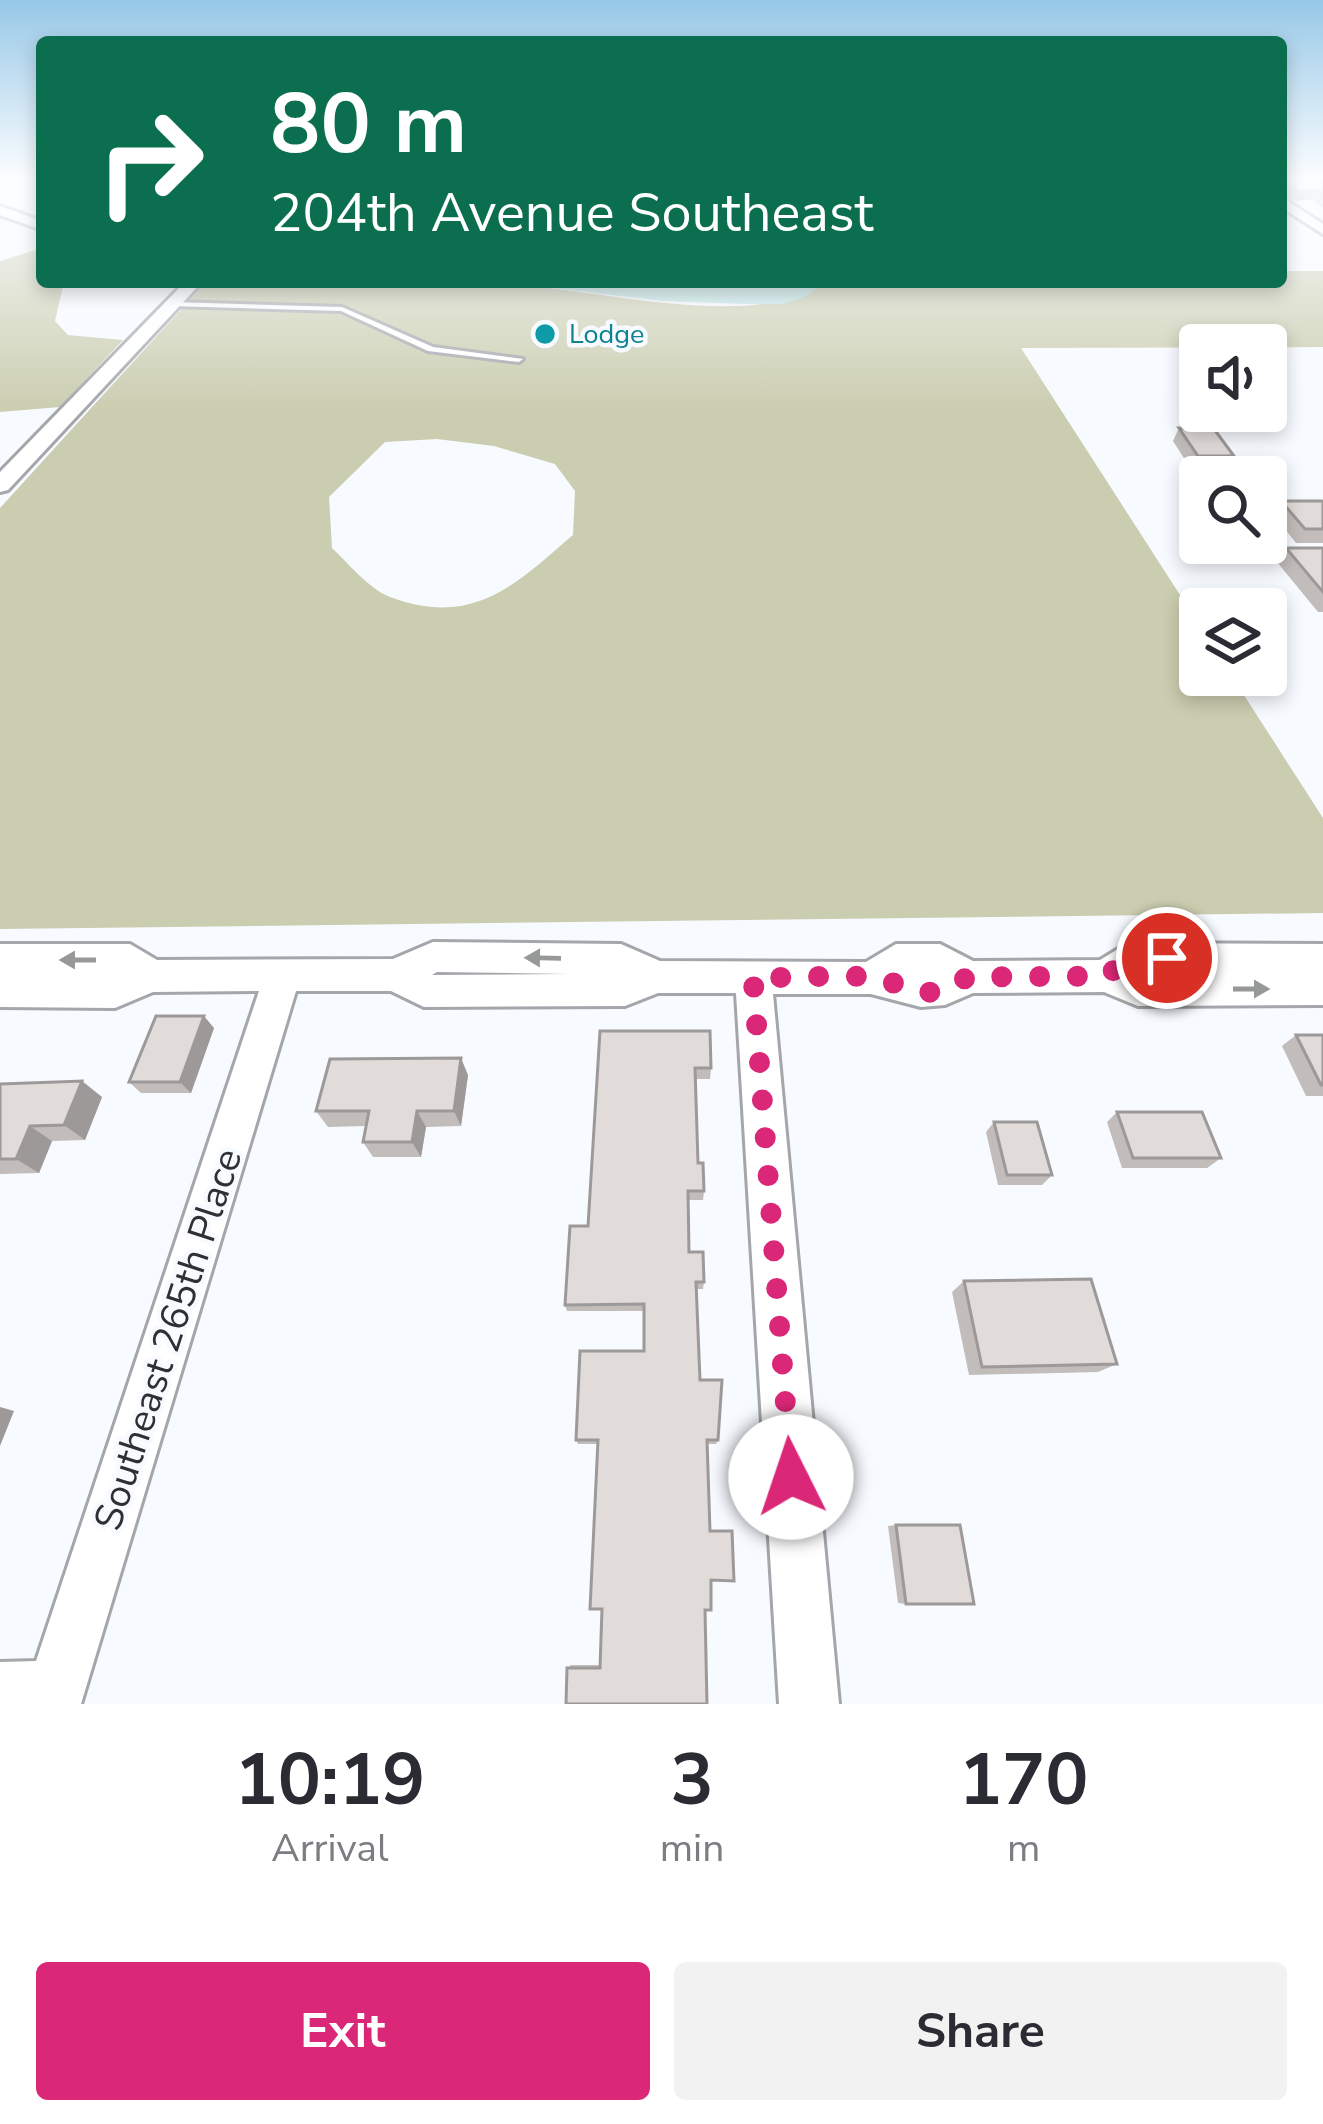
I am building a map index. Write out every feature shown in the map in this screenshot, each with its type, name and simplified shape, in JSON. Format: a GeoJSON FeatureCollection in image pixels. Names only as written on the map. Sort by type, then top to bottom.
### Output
{"type":"FeatureCollection","features":[{"type":"Feature","properties":{"kind":"street"},"geometry":{"type":"LineString","coordinates":[[0,485],[189,288]]}},
{"type":"Feature","properties":{"kind":"street"},"geometry":{"type":"LineString","coordinates":[[0,991],[116,992],[150,976],[396,975],[433,957],[621,959],[656,977],[873,977],[896,959],[940,958],[967,977],[1107,976],[1138,989],[1323,989]]}},
{"type":"Feature","properties":{"kind":"street"},"geometry":{"type":"LineString","coordinates":[[1107,976],[1128,958],[1323,959]]}},
{"type":"Feature","properties":{"kind":"street"},"geometry":{"type":"LineString","coordinates":[[0,960],[130,960],[150,976]]}},
{"type":"Feature","properties":{"kind":"street","name":"Southeast 265th Place"},"geometry":{"type":"LineString","coordinates":[[35,1695],[283,975]]}},
{"type":"Feature","properties":{"kind":"street"},"geometry":{"type":"LineString","coordinates":[[753,977],[808,1704]]}},
{"type":"Feature","properties":{"kind":"lane"},"geometry":{"type":"LineString","coordinates":[[174,304],[342,309],[431,349],[519,359]]}},
{"type":"Feature","properties":{"kind":"green space"},"geometry":{"type":"Polygon","coordinates":[[[36,256],[36,288],[63,288],[55,321],[68,335],[123,340],[60,407],[0,412],[0,261],[36,256]]]}},
{"type":"Feature","properties":{"kind":"green space"},"geometry":{"type":"Polygon","coordinates":[[[1287,271],[1323,271],[1323,347],[1287,347],[1287,324],[1179,324],[1179,347],[1021,348],[1179,593],[1179,696],[1245,696],[1323,818],[1323,913],[0,929],[0,508],[201,288],[545,288],[707,306],[792,298],[812,288],[1287,288],[1287,271]],[[437,439],[385,442],[329,497],[332,548],[390,597],[419,605],[469,604],[511,585],[573,535],[575,491],[555,464],[494,446],[437,439]]]}},
{"type":"Feature","properties":{"kind":"water"},"geometry":{"type":"Polygon","coordinates":[[[553,288],[816,288],[783,304],[662,301],[553,288]]]}},
{"type":"Feature","properties":{"kind":"building"},"geometry":{"type":"Polygon","coordinates":[[[1182,432],[1216,432],[1234,456],[1198,456],[1182,432]]]}},
{"type":"Feature","properties":{"kind":"building"},"geometry":{"type":"Polygon","coordinates":[[[1287,501],[1323,501],[1323,529],[1305,529],[1287,508],[1287,501]]]}},
{"type":"Feature","properties":{"kind":"building"},"geometry":{"type":"Polygon","coordinates":[[[1287,548],[1323,548],[1323,592],[1287,549],[1287,548]]]}},
{"type":"Feature","properties":{"kind":"building"},"geometry":{"type":"Polygon","coordinates":[[[156,1016],[204,1016],[180,1082],[129,1082],[156,1016]]]}},
{"type":"Feature","properties":{"kind":"building"},"geometry":{"type":"Polygon","coordinates":[[[600,1031],[710,1031],[711,1068],[695,1068],[698,1163],[703,1163],[704,1191],[688,1191],[689,1252],[703,1252],[704,1282],[696,1282],[700,1380],[722,1380],[718,1440],[707,1440],[710,1531],[732,1531],[734,1581],[711,1580],[711,1610],[705,1610],[707,1704],[566,1704],[567,1668],[600,1668],[602,1609],[590,1609],[598,1440],[576,1440],[580,1351],[644,1351],[644,1304],[565,1305],[570,1226],[588,1226],[600,1031]]]}},
{"type":"Feature","properties":{"kind":"building"},"geometry":{"type":"Polygon","coordinates":[[[1296,1035],[1323,1035],[1323,1085],[1321,1085],[1296,1035]]]}},
{"type":"Feature","properties":{"kind":"building"},"geometry":{"type":"Polygon","coordinates":[[[461,1058],[454,1111],[417,1111],[412,1142],[363,1142],[369,1111],[316,1111],[330,1059],[461,1058]]]}},
{"type":"Feature","properties":{"kind":"building"},"geometry":{"type":"Polygon","coordinates":[[[82,1081],[64,1125],[30,1126],[16,1159],[0,1159],[0,1084],[82,1081]]]}},
{"type":"Feature","properties":{"kind":"building"},"geometry":{"type":"Polygon","coordinates":[[[1117,1112],[1202,1112],[1221,1158],[1133,1158],[1117,1112]]]}},
{"type":"Feature","properties":{"kind":"building"},"geometry":{"type":"Polygon","coordinates":[[[994,1122],[1037,1122],[1052,1175],[1007,1175],[994,1122]]]}},
{"type":"Feature","properties":{"kind":"building"},"geometry":{"type":"Polygon","coordinates":[[[1091,1279],[1117,1364],[982,1367],[964,1281],[1091,1279]]]}},
{"type":"Feature","properties":{"kind":"building"},"geometry":{"type":"Polygon","coordinates":[[[896,1525],[960,1525],[974,1604],[906,1604],[896,1525]]]}},
{"type":"Feature","properties":{"kind":"place","name":"Lodge"},"geometry":{"type":"Point","coordinates":[545,334]}},
{"type":"Feature","properties":{"kind":"route"},"geometry":{"type":"LineString","coordinates":[[791,1477],[753,977],[873,977],[901,990],[949,991],[967,977],[1107,976],[1128,958],[1167,958]]}}]}
